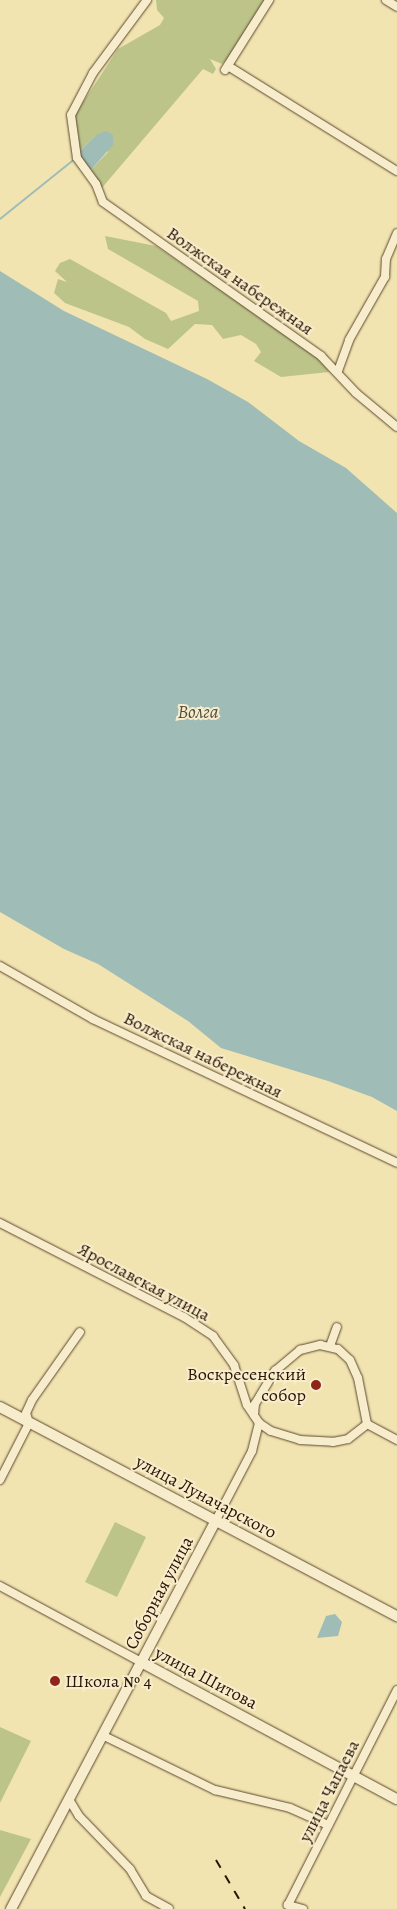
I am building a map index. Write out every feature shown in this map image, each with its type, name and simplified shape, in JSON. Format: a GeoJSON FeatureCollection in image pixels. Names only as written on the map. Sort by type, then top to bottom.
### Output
{"type":"FeatureCollection","features":[{"type":"Feature","properties":{"kind":"street","name":"Волжская набережная"},"geometry":{"type":"LineString","coordinates":[[147,0],[93,73],[71,114],[74,153],[96,184],[103,202],[321,356],[338,370],[356,393],[397,427]]}},
{"type":"Feature","properties":{"kind":"street"},"geometry":{"type":"LineString","coordinates":[[269,0],[226,68],[397,171]]}},
{"type":"Feature","properties":{"kind":"street"},"geometry":{"type":"LineString","coordinates":[[386,0],[397,7]]}},
{"type":"Feature","properties":{"kind":"street"},"geometry":{"type":"LineString","coordinates":[[338,370],[343,352],[385,277],[386,260],[397,233]]}},
{"type":"Feature","properties":{"kind":"street"},"geometry":{"type":"LineString","coordinates":[[321,356],[343,352]]}},
{"type":"Feature","properties":{"kind":"street","name":"Волжская набережная"},"geometry":{"type":"LineString","coordinates":[[0,966],[93,1019],[397,1163]]}},
{"type":"Feature","properties":{"kind":"street","name":"Ярославская улица"},"geometry":{"type":"LineString","coordinates":[[0,1223],[184,1317],[213,1336],[234,1365],[247,1405],[259,1423]]}},
{"type":"Feature","properties":{"kind":"street"},"geometry":{"type":"LineString","coordinates":[[330,1346],[337,1327]]}},
{"type":"Feature","properties":{"kind":"street"},"geometry":{"type":"LineString","coordinates":[[0,1480],[28,1423],[26,1413],[32,1400],[80,1332]]}},
{"type":"Feature","properties":{"kind":"street"},"geometry":{"type":"LineString","coordinates":[[254,1415],[255,1404],[282,1364],[311,1346],[330,1346],[346,1355],[353,1365],[367,1424],[397,1440]]}},
{"type":"Feature","properties":{"kind":"street","name":"улица Луначарского"},"geometry":{"type":"LineString","coordinates":[[0,1407],[397,1616]]}},
{"type":"Feature","properties":{"kind":"street"},"geometry":{"type":"LineString","coordinates":[[259,1423],[284,1436],[316,1442],[348,1439],[367,1424]]}},
{"type":"Feature","properties":{"kind":"street","name":"Соборная улица"},"geometry":{"type":"LineString","coordinates":[[11,1909],[70,1801],[102,1735],[252,1451],[259,1423]]}},
{"type":"Feature","properties":{"kind":"street","name":"улица Шитова"},"geometry":{"type":"LineString","coordinates":[[0,1586],[397,1799]]}},
{"type":"Feature","properties":{"kind":"street","name":"улица Чапаева"},"geometry":{"type":"LineString","coordinates":[[303,1909],[288,1905],[397,1690]]}},
{"type":"Feature","properties":{"kind":"street"},"geometry":{"type":"LineString","coordinates":[[102,1735],[215,1790],[281,1805],[328,1825]]}},
{"type":"Feature","properties":{"kind":"street"},"geometry":{"type":"LineString","coordinates":[[70,1801],[79,1816],[130,1869],[146,1896],[169,1909]]}},
{"type":"Feature","properties":{"kind":"green space"},"geometry":{"type":"Polygon","coordinates":[[[156,0],[268,0],[236,50],[222,64],[210,59],[216,69],[213,74],[203,69],[101,189],[90,171],[108,152],[96,135],[77,154],[74,116],[118,49],[160,25],[164,18],[157,10],[156,0]]]}},
{"type":"Feature","properties":{"kind":"green space"},"geometry":{"type":"Polygon","coordinates":[[[105,236],[156,246],[319,357],[329,372],[281,377],[254,361],[261,352],[256,344],[241,335],[223,339],[212,325],[195,324],[168,349],[145,339],[129,327],[65,303],[54,293],[58,279],[67,282],[55,271],[60,263],[70,259],[166,313],[171,321],[199,311],[198,301],[108,249],[105,236]]]}},
{"type":"Feature","properties":{"kind":"green space"},"geometry":{"type":"Polygon","coordinates":[[[115,1522],[146,1537],[117,1597],[85,1582],[115,1522]]]}},
{"type":"Feature","properties":{"kind":"green space"},"geometry":{"type":"Polygon","coordinates":[[[0,1727],[31,1741],[0,1803],[0,1727]]]}},
{"type":"Feature","properties":{"kind":"green space"},"geometry":{"type":"Polygon","coordinates":[[[0,1830],[31,1839],[0,1897],[0,1830]]]}},
{"type":"Feature","properties":{"kind":"water"},"geometry":{"type":"Polygon","coordinates":[[[106,131],[113,135],[113,145],[90,171],[77,154],[96,135],[106,131]]]}},
{"type":"Feature","properties":{"kind":"water","name":"Волга"},"geometry":{"type":"Polygon","coordinates":[[[0,271],[64,311],[207,379],[248,402],[299,441],[346,468],[397,513],[397,1111],[372,1097],[328,1081],[221,1048],[188,1021],[98,964],[64,949],[0,912],[0,271]]]}},
{"type":"Feature","properties":{"kind":"water"},"geometry":{"type":"Polygon","coordinates":[[[335,1614],[342,1622],[338,1636],[317,1638],[326,1616],[335,1614]]]}},
{"type":"Feature","properties":{"kind":"waterway"},"geometry":{"type":"LineString","coordinates":[[0,219],[76,158]]}},
{"type":"Feature","properties":{"kind":"railway"},"geometry":{"type":"LineString","coordinates":[[216,1860],[245,1909]]}},
{"type":"Feature","properties":{"kind":"place","name":"Воскресенский собор"},"geometry":{"type":"Point","coordinates":[316,1385]}},
{"type":"Feature","properties":{"kind":"place","name":"Школа № 4"},"geometry":{"type":"Point","coordinates":[55,1681]}}]}
